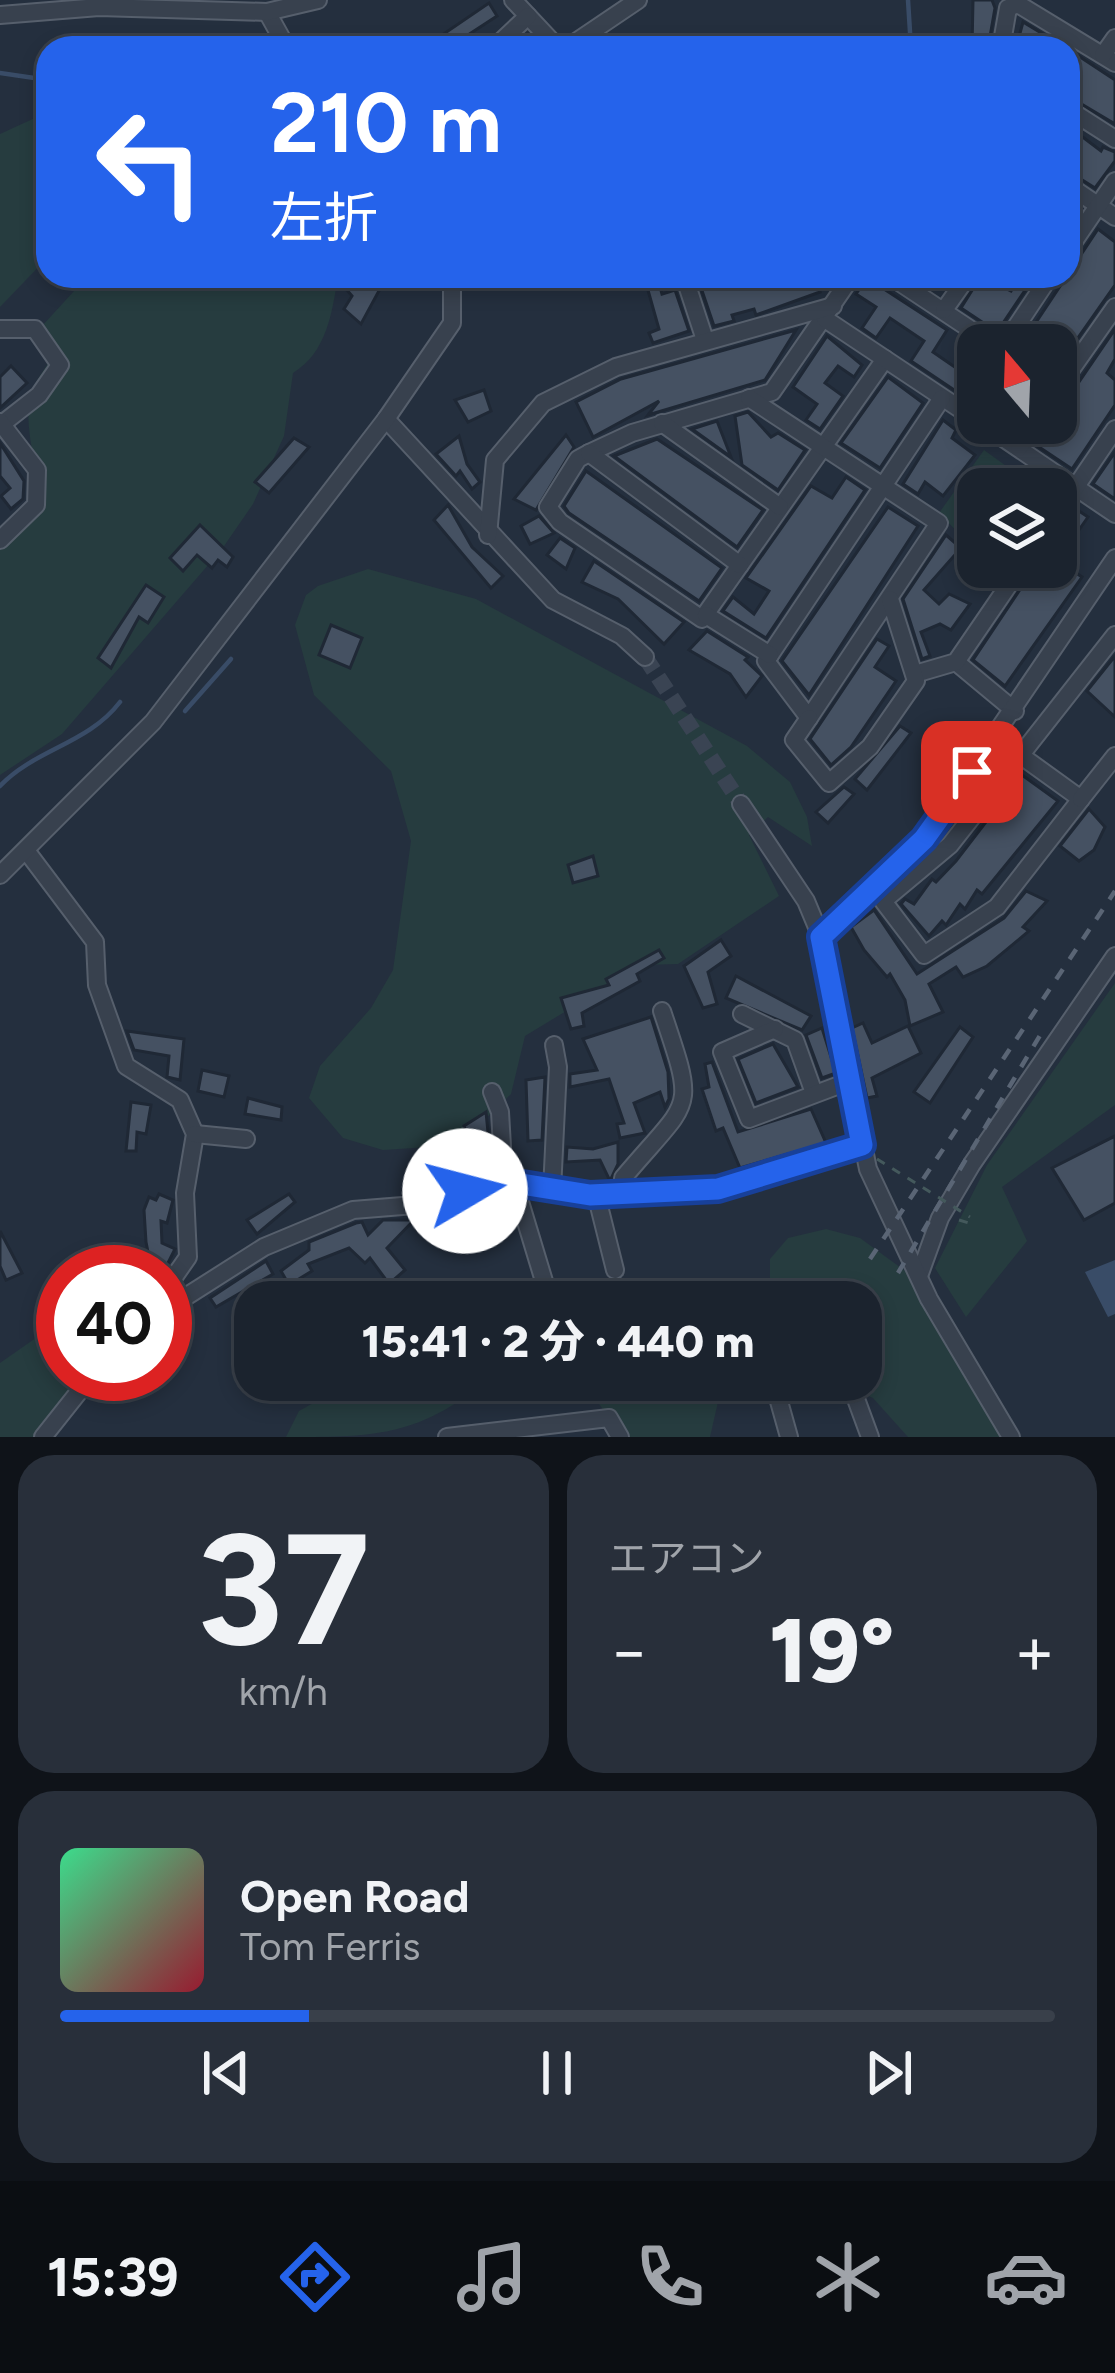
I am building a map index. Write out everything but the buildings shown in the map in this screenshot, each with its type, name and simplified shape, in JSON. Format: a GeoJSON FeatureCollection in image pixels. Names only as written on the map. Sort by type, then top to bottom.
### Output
{"type":"FeatureCollection","features":[{"type":"Feature","properties":{"kind":"street"},"geometry":{"type":"LineString","coordinates":[[0,15],[99,7],[257,7],[318,0]]}},
{"type":"Feature","properties":{"kind":"street"},"geometry":{"type":"LineString","coordinates":[[513,0],[547,36]]}},
{"type":"Feature","properties":{"kind":"street"},"geometry":{"type":"LineString","coordinates":[[580,36],[609,8],[638,0]]}},
{"type":"Feature","properties":{"kind":"street"},"geometry":{"type":"LineString","coordinates":[[1003,36],[1008,8],[1018,4],[1071,36]]}},
{"type":"Feature","properties":{"kind":"street"},"geometry":{"type":"LineString","coordinates":[[257,7],[278,36]]}},
{"type":"Feature","properties":{"kind":"street"},"geometry":{"type":"LineString","coordinates":[[507,36],[528,16]]}},
{"type":"Feature","properties":{"kind":"street"},"geometry":{"type":"LineString","coordinates":[[1080,41],[1109,59],[1115,38]]}},
{"type":"Feature","properties":{"kind":"street"},"geometry":{"type":"LineString","coordinates":[[1080,117],[1115,139]]}},
{"type":"Feature","properties":{"kind":"street"},"geometry":{"type":"LineString","coordinates":[[1080,232],[1115,181]]}},
{"type":"Feature","properties":{"kind":"street"},"geometry":{"type":"LineString","coordinates":[[1080,193],[1115,217]]}},
{"type":"Feature","properties":{"kind":"street"},"geometry":{"type":"LineString","coordinates":[[0,875],[28,853],[153,722],[386,419],[452,323],[452,288]]}},
{"type":"Feature","properties":{"kind":"street"},"geometry":{"type":"LineString","coordinates":[[688,288],[705,340]]}},
{"type":"Feature","properties":{"kind":"street"},"geometry":{"type":"LineString","coordinates":[[845,288],[772,392],[662,423],[589,453],[578,459],[548,507],[596,547],[702,620],[886,358]]}},
{"type":"Feature","properties":{"kind":"street"},"geometry":{"type":"LineString","coordinates":[[909,288],[964,324]]}},
{"type":"Feature","properties":{"kind":"street"},"geometry":{"type":"LineString","coordinates":[[944,310],[960,288]]}},
{"type":"Feature","properties":{"kind":"street"},"geometry":{"type":"LineString","coordinates":[[1018,324],[1042,288]]}},
{"type":"Feature","properties":{"kind":"street"},"geometry":{"type":"LineString","coordinates":[[1077,360],[1115,307]]}},
{"type":"Feature","properties":{"kind":"street"},"geometry":{"type":"LineString","coordinates":[[488,535],[495,460],[543,403],[616,367],[662,358],[705,340],[829,313]]}},
{"type":"Feature","properties":{"kind":"street"},"geometry":{"type":"LineString","coordinates":[[829,313],[957,407]]}},
{"type":"Feature","properties":{"kind":"street"},"geometry":{"type":"LineString","coordinates":[[0,329],[34,329],[59,365],[38,395],[1,423],[37,470],[37,487],[36,505],[0,540]]}},
{"type":"Feature","properties":{"kind":"street"},"geometry":{"type":"LineString","coordinates":[[749,398],[938,524],[794,740],[829,783],[870,747],[916,681],[890,599]]}},
{"type":"Feature","properties":{"kind":"street"},"geometry":{"type":"LineString","coordinates":[[809,718],[766,661],[942,398]]}},
{"type":"Feature","properties":{"kind":"street"},"geometry":{"type":"LineString","coordinates":[[386,419],[488,535],[553,599],[622,636],[645,658]]}},
{"type":"Feature","properties":{"kind":"street"},"geometry":{"type":"LineString","coordinates":[[662,423],[780,507]]}},
{"type":"Feature","properties":{"kind":"street"},"geometry":{"type":"LineString","coordinates":[[1077,486],[1115,429]]}},
{"type":"Feature","properties":{"kind":"street"},"geometry":{"type":"LineString","coordinates":[[1013,444],[1048,468]]}},
{"type":"Feature","properties":{"kind":"street"},"geometry":{"type":"LineString","coordinates":[[1019,448],[1022,444]]}},
{"type":"Feature","properties":{"kind":"street"},"geometry":{"type":"LineString","coordinates":[[589,453],[740,565]]}},
{"type":"Feature","properties":{"kind":"street"},"geometry":{"type":"LineString","coordinates":[[1077,488],[1115,514]]}},
{"type":"Feature","properties":{"kind":"street"},"geometry":{"type":"LineString","coordinates":[[821,937],[924,839],[1115,557]]}},
{"type":"Feature","properties":{"kind":"street"},"geometry":{"type":"LineString","coordinates":[[915,674],[956,662],[1007,588]]}},
{"type":"Feature","properties":{"kind":"street"},"geometry":{"type":"LineString","coordinates":[[706,615],[770,656]]}},
{"type":"Feature","properties":{"kind":"street"},"geometry":{"type":"LineString","coordinates":[[1115,635],[950,845],[883,901],[924,956],[997,908],[1115,756]]}},
{"type":"Feature","properties":{"kind":"street"},"geometry":{"type":"LineString","coordinates":[[956,662],[1015,710]]}},
{"type":"Feature","properties":{"kind":"street"},"geometry":{"type":"LineString","coordinates":[[995,737],[1081,799]]}},
{"type":"Feature","properties":{"kind":"street"},"geometry":{"type":"LineString","coordinates":[[741,804],[806,901],[821,937],[862,1145],[880,1201],[919,1279],[1011,1437]]}},
{"type":"Feature","properties":{"kind":"street"},"geometry":{"type":"LineString","coordinates":[[28,853],[95,942],[97,986],[126,1066],[180,1100],[195,1134],[184,1193],[187,1245]]}},
{"type":"Feature","properties":{"kind":"street"},"geometry":{"type":"LineString","coordinates":[[919,1279],[940,1218],[972,1164],[1115,956]]}},
{"type":"Feature","properties":{"kind":"street"},"geometry":{"type":"LineString","coordinates":[[623,1193],[623,1178],[686,1104],[686,1084],[662,1011]]}},
{"type":"Feature","properties":{"kind":"street"},"geometry":{"type":"LineString","coordinates":[[742,1014],[795,1040],[814,1093]]}},
{"type":"Feature","properties":{"kind":"street"},"geometry":{"type":"LineString","coordinates":[[775,1029],[722,1052],[749,1119],[850,1081]]}},
{"type":"Feature","properties":{"kind":"street"},"geometry":{"type":"LineString","coordinates":[[552,1190],[558,1067],[554,1045]]}},
{"type":"Feature","properties":{"kind":"street"},"geometry":{"type":"LineString","coordinates":[[492,1092],[500,1112],[509,1181],[543,1281]]}},
{"type":"Feature","properties":{"kind":"street"},"geometry":{"type":"LineString","coordinates":[[195,1134],[246,1139]]}},
{"type":"Feature","properties":{"kind":"street"},"geometry":{"type":"LineString","coordinates":[[192,1293],[264,1247],[352,1210],[415,1204],[509,1181],[596,1194],[718,1189],[862,1145]]}},
{"type":"Feature","properties":{"kind":"street"},"geometry":{"type":"LineString","coordinates":[[596,1194],[615,1270]]}},
{"type":"Feature","properties":{"kind":"street"},"geometry":{"type":"LineString","coordinates":[[44,1437],[72,1401]]}},
{"type":"Feature","properties":{"kind":"street"},"geometry":{"type":"LineString","coordinates":[[779,1401],[789,1437]]}},
{"type":"Feature","properties":{"kind":"street"},"geometry":{"type":"LineString","coordinates":[[857,1401],[870,1437]]}},
{"type":"Feature","properties":{"kind":"street"},"geometry":{"type":"LineString","coordinates":[[446,1437],[539,1432],[609,1418],[620,1437]]}},
{"type":"Feature","properties":{"kind":"path"},"geometry":{"type":"LineString","coordinates":[[878,1159],[970,1216],[969,1223],[958,1219]]}},
{"type":"Feature","properties":{"kind":"green space"},"geometry":{"type":"Polygon","coordinates":[[[36,118],[36,270],[0,307],[0,134],[36,118]]]}},
{"type":"Feature","properties":{"kind":"green space"},"geometry":{"type":"Polygon","coordinates":[[[336,288],[321,343],[293,373],[284,436],[253,504],[222,549],[62,734],[0,775],[0,539],[39,504],[29,401],[53,350],[54,341],[42,326],[75,290],[336,288]]]}},
{"type":"Feature","properties":{"kind":"green space"},"geometry":{"type":"Polygon","coordinates":[[[984,450],[1009,468],[971,468],[984,450]]]}},
{"type":"Feature","properties":{"kind":"green space"},"geometry":{"type":"Polygon","coordinates":[[[957,488],[957,531],[939,513],[957,488]]]}},
{"type":"Feature","properties":{"kind":"green space"},"geometry":{"type":"Polygon","coordinates":[[[368,569],[476,599],[747,746],[790,782],[807,817],[812,846],[768,817],[749,835],[779,896],[678,964],[642,965],[525,1036],[511,1094],[458,1145],[383,1150],[343,1138],[309,1098],[320,1066],[371,1008],[393,970],[411,841],[391,771],[314,695],[295,625],[306,595],[318,586],[368,569]]]}},
{"type":"Feature","properties":{"kind":"green space"},"geometry":{"type":"Polygon","coordinates":[[[1115,983],[1115,1105],[1002,1187],[1027,1241],[966,1317],[935,1268],[987,1165],[1115,983]]]}},
{"type":"Feature","properties":{"kind":"green space"},"geometry":{"type":"Polygon","coordinates":[[[826,1229],[860,1238],[908,1273],[1009,1437],[908,1437],[876,1401],[882,1401],[882,1281],[770,1281],[770,1259],[788,1238],[826,1229]]]}},
{"type":"Feature","properties":{"kind":"green space"},"geometry":{"type":"Polygon","coordinates":[[[36,1338],[36,1401],[65,1401],[37,1437],[0,1437],[0,1363],[36,1338]]]}},
{"type":"Feature","properties":{"kind":"green space"},"geometry":{"type":"Polygon","coordinates":[[[317,1401],[459,1401],[429,1418],[386,1431],[286,1437],[299,1411],[317,1401]]]}},
{"type":"Feature","properties":{"kind":"green space"},"geometry":{"type":"Polygon","coordinates":[[[597,1401],[718,1401],[710,1437],[622,1437],[597,1401]]]}},
{"type":"Feature","properties":{"kind":"water"},"geometry":{"type":"Polygon","coordinates":[[[1115,1260],[1115,1314],[1108,1317],[1085,1272],[1115,1260]]]}},
{"type":"Feature","properties":{"kind":"waterway"},"geometry":{"type":"LineString","coordinates":[[908,0],[910,36]]}},
{"type":"Feature","properties":{"kind":"waterway"},"geometry":{"type":"LineString","coordinates":[[0,73],[36,78]]}},
{"type":"Feature","properties":{"kind":"waterway"},"geometry":{"type":"LineString","coordinates":[[185,711],[231,659]]}},
{"type":"Feature","properties":{"kind":"waterway"},"geometry":{"type":"LineString","coordinates":[[0,786],[29,763],[93,728],[120,702]]}},
{"type":"Feature","properties":{"kind":"tunnel"},"geometry":{"type":"LineString","coordinates":[[645,657],[741,804]]}},
{"type":"Feature","properties":{"kind":"railway"},"geometry":{"type":"LineString","coordinates":[[870,1259],[1115,891]]}},
{"type":"Feature","properties":{"kind":"railway"},"geometry":{"type":"LineString","coordinates":[[898,1273],[1045,1027]]}},
{"type":"Feature","properties":{"kind":"route"},"geometry":{"type":"LineString","coordinates":[[465,1191],[503,1181],[590,1195],[718,1189],[862,1145],[821,937],[924,839],[972,772]]}}]}
